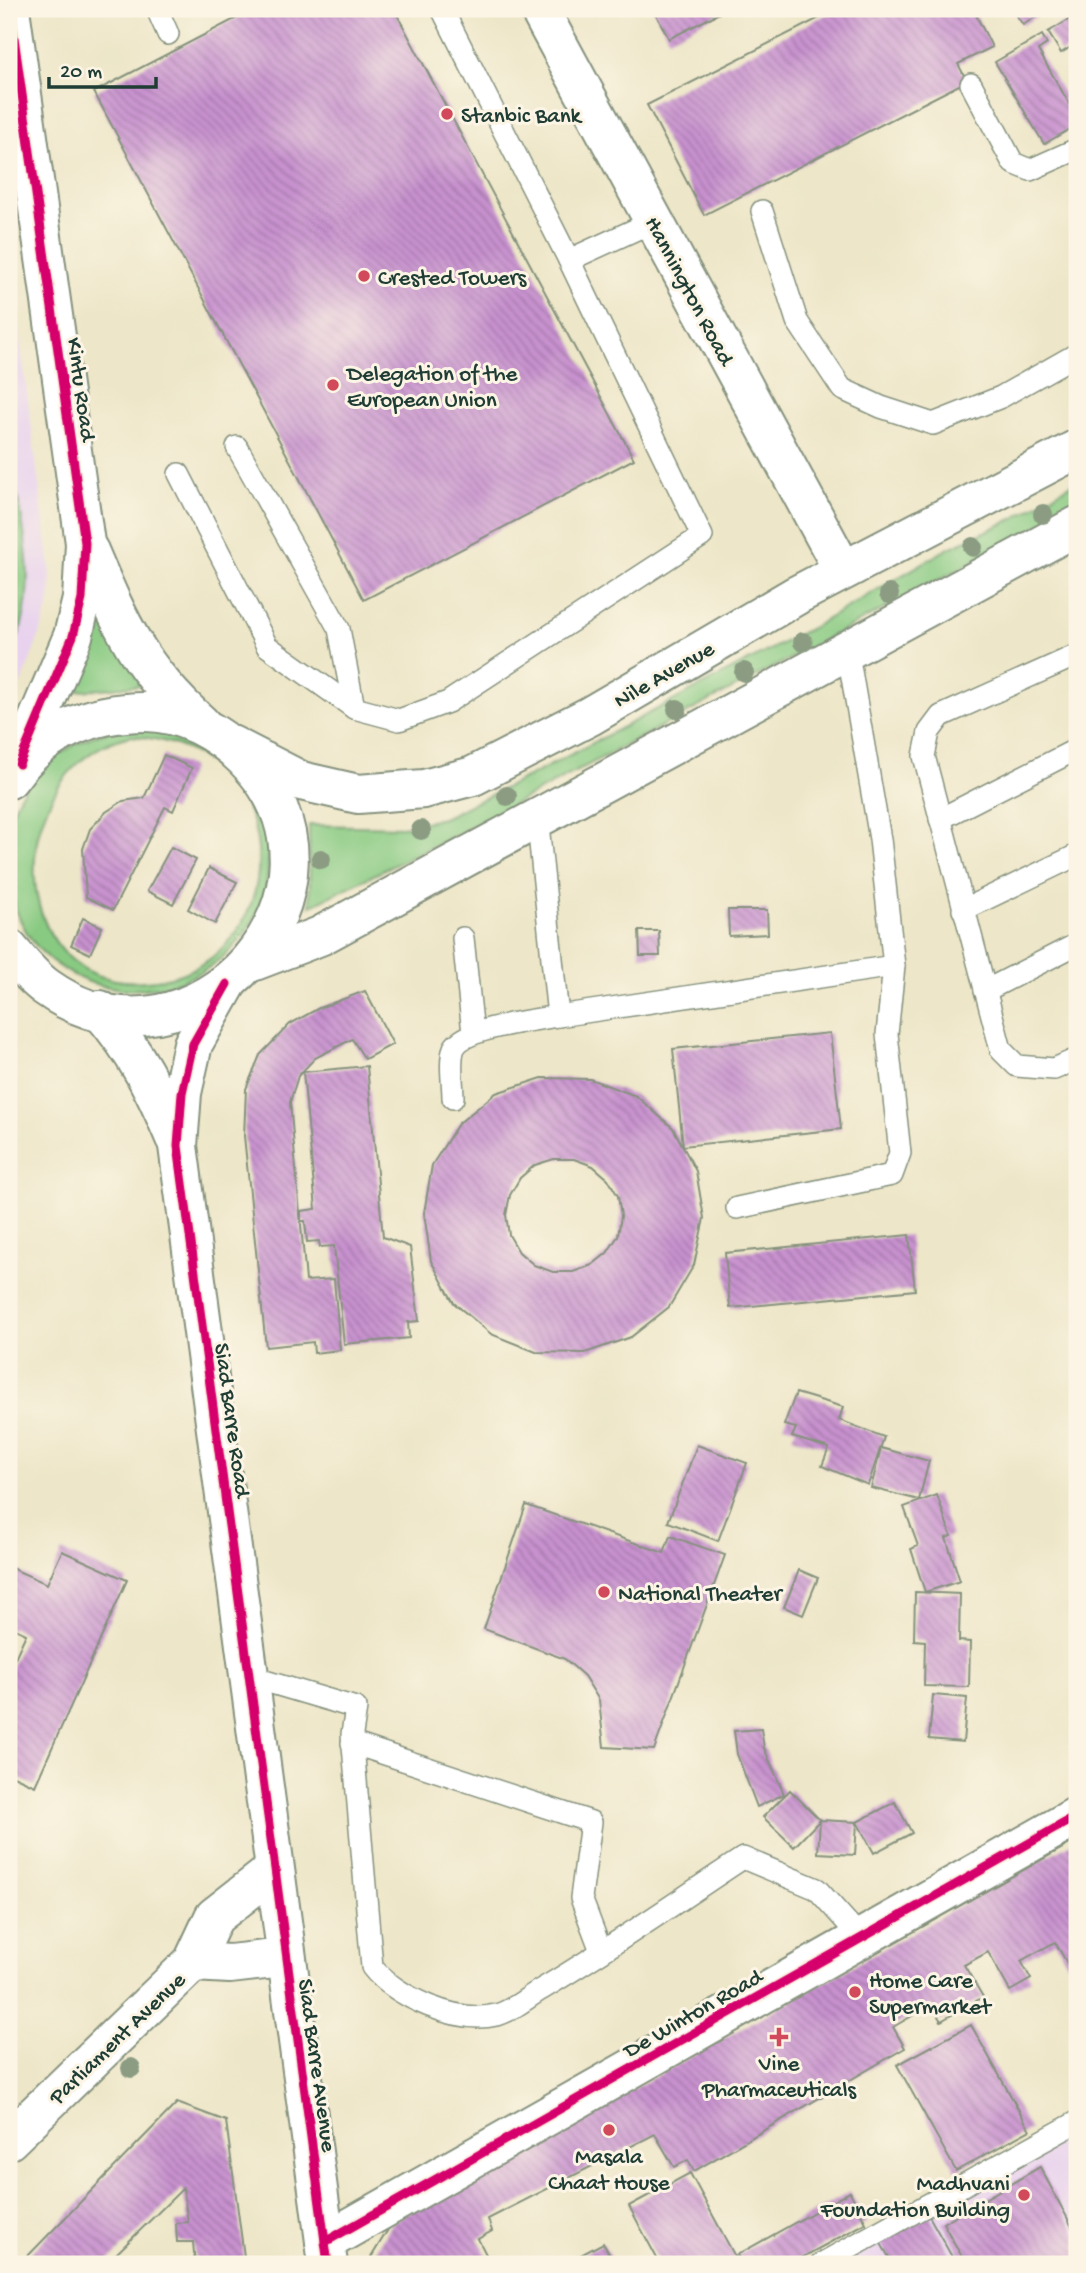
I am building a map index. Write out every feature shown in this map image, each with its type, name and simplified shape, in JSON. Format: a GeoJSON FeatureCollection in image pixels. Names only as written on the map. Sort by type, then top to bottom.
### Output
{"type":"FeatureCollection","features":[{"type":"Feature","properties":{"kind":"street","name":"Kintu Road"},"geometry":{"type":"LineString","coordinates":[[10,9],[18,135],[85,542],[82,599],[73,636],[14,772]]}},
{"type":"Feature","properties":{"kind":"street","name":"Hannington Road"},"geometry":{"type":"LineString","coordinates":[[540,9],[844,570]]}},
{"type":"Feature","properties":{"kind":"street","name":"Nile Avenue"},"geometry":{"type":"LineString","coordinates":[[220,737],[301,780],[358,793],[398,793],[473,776],[590,716],[844,570],[1077,449]]}},
{"type":"Feature","properties":{"kind":"street"},"geometry":{"type":"LineString","coordinates":[[9,949],[48,988],[100,1010],[138,1015],[170,1011],[200,1001],[239,973],[320,936],[537,815],[1077,526]]}},
{"type":"Feature","properties":{"kind":"street"},"geometry":{"type":"LineString","coordinates":[[85,542],[118,620],[139,659],[170,697],[220,737]]}},
{"type":"Feature","properties":{"kind":"street"},"geometry":{"type":"LineString","coordinates":[[14,772],[40,744],[65,728],[103,716],[152,712],[181,718],[220,737]]}},
{"type":"Feature","properties":{"kind":"street","name":"Siad Barre Road"},"geometry":{"type":"LineString","coordinates":[[220,737],[252,766],[269,791],[281,819],[287,849],[287,880],[281,909],[269,937],[239,973],[194,1044],[182,1093],[178,1146],[274,1870]]}},
{"type":"Feature","properties":{"kind":"street"},"geometry":{"type":"LineString","coordinates":[[9,988],[48,988]]}},
{"type":"Feature","properties":{"kind":"street"},"geometry":{"type":"LineString","coordinates":[[100,1010],[131,1047],[158,1096],[178,1146]]}},
{"type":"Feature","properties":{"kind":"street","name":"De Winton Road"},"geometry":{"type":"LineString","coordinates":[[326,2253],[861,1938],[1077,1816]]}},
{"type":"Feature","properties":{"kind":"street","name":"Siad Barre Avenue"},"geometry":{"type":"LineString","coordinates":[[274,1870],[326,2253]]}},
{"type":"Feature","properties":{"kind":"street","name":"Parliament Avenue"},"geometry":{"type":"LineString","coordinates":[[9,2140],[193,1962],[214,1917],[274,1870]]}},
{"type":"Feature","properties":{"kind":"street","name":"Parliament Avenue"},"geometry":{"type":"LineString","coordinates":[[193,1962],[230,1964],[284,1958]]}},
{"type":"Feature","properties":{"kind":"lane"},"geometry":{"type":"LineString","coordinates":[[157,9],[168,34]]}},
{"type":"Feature","properties":{"kind":"lane"},"geometry":{"type":"LineString","coordinates":[[179,474],[267,646],[354,708],[399,720],[448,702],[702,536],[569,260],[442,9]]}},
{"type":"Feature","properties":{"kind":"lane"},"geometry":{"type":"LineString","coordinates":[[971,84],[1013,163],[1030,170],[1077,149]]}},
{"type":"Feature","properties":{"kind":"lane"},"geometry":{"type":"LineString","coordinates":[[762,211],[797,321],[842,389],[933,424],[1001,397],[1077,354]]}},
{"type":"Feature","properties":{"kind":"lane"},"geometry":{"type":"LineString","coordinates":[[569,260],[654,222]]}},
{"type":"Feature","properties":{"kind":"lane"},"geometry":{"type":"LineString","coordinates":[[237,447],[339,629],[354,708]]}},
{"type":"Feature","properties":{"kind":"lane"},"geometry":{"type":"LineString","coordinates":[[737,1208],[891,1175],[900,1153],[887,1034],[894,966],[880,839],[847,648]]}},
{"type":"Feature","properties":{"kind":"lane"},"geometry":{"type":"LineString","coordinates":[[1077,655],[941,716],[929,732],[923,756],[1001,1050],[1017,1066],[1054,1069],[1077,1059]]}},
{"type":"Feature","properties":{"kind":"lane"},"geometry":{"type":"LineString","coordinates":[[940,819],[1077,749]]}},
{"type":"Feature","properties":{"kind":"lane"},"geometry":{"type":"LineString","coordinates":[[537,815],[558,1016]]}},
{"type":"Feature","properties":{"kind":"lane"},"geometry":{"type":"LineString","coordinates":[[963,910],[1077,855]]}},
{"type":"Feature","properties":{"kind":"lane"},"geometry":{"type":"LineString","coordinates":[[463,939],[473,1033]]}},
{"type":"Feature","properties":{"kind":"lane"},"geometry":{"type":"LineString","coordinates":[[985,991],[1077,944]]}},
{"type":"Feature","properties":{"kind":"lane"},"geometry":{"type":"LineString","coordinates":[[453,1098],[453,1052],[458,1041],[473,1033],[558,1016],[894,966]]}},
{"type":"Feature","properties":{"kind":"lane"},"geometry":{"type":"LineString","coordinates":[[248,1676],[356,1708],[352,1743],[372,1967],[384,1983],[422,2004],[457,2014],[496,2015],[601,1951],[743,1858],[817,1889],[861,1938]]}},
{"type":"Feature","properties":{"kind":"lane"},"geometry":{"type":"LineString","coordinates":[[352,1743],[592,1822],[581,1898],[601,1951]]}},
{"type":"Feature","properties":{"kind":"lane"},"geometry":{"type":"LineString","coordinates":[[821,2264],[1077,2122]]}},
{"type":"Feature","properties":{"kind":"shaded area"},"geometry":{"type":"Polygon","coordinates":[[[9,257],[51,576],[50,601],[42,628],[24,677],[9,705],[9,257]]]}},
{"type":"Feature","properties":{"kind":"shaded area"},"geometry":{"type":"Polygon","coordinates":[[[1077,2129],[1077,2264],[840,2264],[1077,2129]]]}},
{"type":"Feature","properties":{"kind":"green space"},"geometry":{"type":"Polygon","coordinates":[[[9,458],[24,533],[28,584],[19,633],[9,656],[9,458]]]}},
{"type":"Feature","properties":{"kind":"green space"},"geometry":{"type":"Polygon","coordinates":[[[1077,481],[1077,504],[1024,535],[450,838],[310,906],[309,825],[402,827],[443,818],[530,776],[815,626],[949,548],[1013,519],[1077,481]]]}},
{"type":"Feature","properties":{"kind":"green space"},"geometry":{"type":"Polygon","coordinates":[[[101,614],[144,685],[68,692],[88,654],[101,614]]]}},
{"type":"Feature","properties":{"kind":"green space"},"geometry":{"type":"Polygon","coordinates":[[[160,730],[199,745],[236,773],[250,797],[265,835],[268,873],[259,908],[241,939],[214,964],[181,981],[144,989],[103,986],[81,979],[60,967],[50,960],[27,933],[18,915],[11,888],[9,826],[21,794],[31,780],[56,756],[86,739],[108,731],[160,730]],[[131,736],[88,755],[58,788],[40,829],[35,874],[43,916],[64,952],[98,975],[146,981],[195,968],[230,940],[251,902],[258,859],[251,816],[227,778],[187,750],[131,736]]]}},
{"type":"Feature","properties":{"kind":"building","name":"Crested Towers"},"geometry":{"type":"Polygon","coordinates":[[[254,9],[394,9],[634,459],[364,600],[94,92],[254,9]]]}},
{"type":"Feature","properties":{"kind":"building"},"geometry":{"type":"Polygon","coordinates":[[[653,9],[727,9],[669,39],[653,9]]]}},
{"type":"Feature","properties":{"kind":"building"},"geometry":{"type":"Polygon","coordinates":[[[837,9],[973,9],[992,47],[958,64],[967,81],[704,215],[647,105],[837,9]]]}},
{"type":"Feature","properties":{"kind":"building"},"geometry":{"type":"Polygon","coordinates":[[[1012,9],[1048,9],[1023,25],[1012,9]]]}},
{"type":"Feature","properties":{"kind":"building"},"geometry":{"type":"Polygon","coordinates":[[[1077,15],[1077,43],[1061,53],[1048,32],[1077,15]]]}},
{"type":"Feature","properties":{"kind":"building"},"geometry":{"type":"Polygon","coordinates":[[[1042,35],[1047,44],[1038,50],[1077,117],[1077,125],[1044,144],[995,62],[1042,35]]]}},
{"type":"Feature","properties":{"kind":"building"},"geometry":{"type":"Polygon","coordinates":[[[164,755],[192,768],[173,811],[165,807],[113,910],[86,897],[83,849],[90,829],[106,812],[123,801],[144,798],[164,755]]]}},
{"type":"Feature","properties":{"kind":"building"},"geometry":{"type":"Polygon","coordinates":[[[171,847],[196,860],[173,904],[147,891],[171,847]]]}},
{"type":"Feature","properties":{"kind":"building"},"geometry":{"type":"Polygon","coordinates":[[[209,868],[237,882],[215,924],[188,909],[209,868]]]}},
{"type":"Feature","properties":{"kind":"building"},"geometry":{"type":"Polygon","coordinates":[[[728,910],[767,910],[768,934],[729,936],[728,910]]]}},
{"type":"Feature","properties":{"kind":"building"},"geometry":{"type":"Polygon","coordinates":[[[83,918],[102,927],[90,954],[71,945],[83,918]]]}},
{"type":"Feature","properties":{"kind":"building"},"geometry":{"type":"Polygon","coordinates":[[[639,931],[659,931],[660,956],[640,956],[639,931]]]}},
{"type":"Feature","properties":{"kind":"building"},"geometry":{"type":"Polygon","coordinates":[[[365,991],[393,1044],[365,1059],[352,1039],[315,1058],[298,1076],[290,1102],[306,1281],[334,1279],[340,1350],[314,1353],[313,1342],[266,1347],[244,1136],[246,1089],[260,1055],[290,1024],[319,1008],[365,991]]]}},
{"type":"Feature","properties":{"kind":"building"},"geometry":{"type":"Polygon","coordinates":[[[830,1033],[841,1129],[683,1146],[673,1049],[830,1033]]]}},
{"type":"Feature","properties":{"kind":"building"},"geometry":{"type":"Polygon","coordinates":[[[367,1066],[383,1237],[410,1247],[419,1321],[408,1322],[409,1338],[344,1344],[334,1246],[320,1247],[319,1241],[307,1242],[305,1221],[301,1221],[301,1211],[316,1209],[303,1072],[367,1066]]]}},
{"type":"Feature","properties":{"kind":"building"},"geometry":{"type":"Polygon","coordinates":[[[542,1078],[590,1079],[636,1096],[673,1128],[696,1171],[704,1218],[694,1265],[669,1307],[631,1337],[585,1353],[536,1352],[491,1334],[454,1303],[431,1261],[424,1213],[432,1165],[458,1124],[496,1093],[542,1078]],[[554,1159],[535,1165],[520,1178],[510,1195],[506,1215],[509,1235],[519,1252],[534,1265],[553,1272],[573,1272],[592,1265],[607,1253],[618,1236],[621,1216],[618,1196],[608,1179],[593,1166],[574,1159],[554,1159]]]}},
{"type":"Feature","properties":{"kind":"building"},"geometry":{"type":"Polygon","coordinates":[[[909,1235],[915,1290],[730,1308],[725,1253],[909,1235]]]}},
{"type":"Feature","properties":{"kind":"building"},"geometry":{"type":"Polygon","coordinates":[[[796,1393],[843,1407],[839,1420],[884,1437],[868,1485],[822,1466],[829,1448],[792,1437],[796,1428],[784,1425],[796,1393]]]}},
{"type":"Feature","properties":{"kind":"building"},"geometry":{"type":"Polygon","coordinates":[[[697,1445],[747,1463],[718,1541],[668,1522],[697,1445]]]}},
{"type":"Feature","properties":{"kind":"building"},"geometry":{"type":"Polygon","coordinates":[[[881,1448],[929,1461],[919,1500],[871,1488],[881,1448]]]}},
{"type":"Feature","properties":{"kind":"building"},"geometry":{"type":"Polygon","coordinates":[[[937,1495],[951,1536],[946,1538],[960,1581],[925,1592],[911,1549],[918,1546],[904,1507],[937,1495]]]}},
{"type":"Feature","properties":{"kind":"building","name":"National Theater"},"geometry":{"type":"Polygon","coordinates":[[[526,1505],[664,1553],[670,1536],[725,1555],[654,1750],[604,1747],[599,1700],[584,1676],[565,1659],[484,1629],[526,1505]]]}},
{"type":"Feature","properties":{"kind":"building"},"geometry":{"type":"Polygon","coordinates":[[[62,1551],[127,1580],[35,1786],[9,1774],[9,1671],[26,1634],[11,1627],[9,1633],[9,1567],[47,1584],[62,1551]]]}},
{"type":"Feature","properties":{"kind":"building"},"geometry":{"type":"Polygon","coordinates":[[[799,1570],[818,1578],[803,1615],[784,1607],[799,1570]]]}},
{"type":"Feature","properties":{"kind":"building"},"geometry":{"type":"Polygon","coordinates":[[[915,1592],[960,1594],[959,1641],[970,1642],[969,1687],[924,1686],[925,1641],[914,1640],[915,1592]]]}},
{"type":"Feature","properties":{"kind":"building"},"geometry":{"type":"Polygon","coordinates":[[[933,1695],[967,1698],[963,1742],[929,1739],[933,1695]]]}},
{"type":"Feature","properties":{"kind":"building"},"geometry":{"type":"Polygon","coordinates":[[[761,1729],[764,1748],[784,1794],[757,1807],[737,1754],[734,1731],[761,1729]]]}},
{"type":"Feature","properties":{"kind":"building"},"geometry":{"type":"Polygon","coordinates":[[[790,1790],[820,1820],[794,1847],[763,1817],[790,1790]]]}},
{"type":"Feature","properties":{"kind":"building"},"geometry":{"type":"Polygon","coordinates":[[[895,1802],[912,1833],[874,1853],[857,1822],[895,1802]]]}},
{"type":"Feature","properties":{"kind":"building"},"geometry":{"type":"Polygon","coordinates":[[[820,1820],[857,1822],[855,1855],[818,1853],[820,1820]]]}},
{"type":"Feature","properties":{"kind":"building"},"geometry":{"type":"Polygon","coordinates":[[[1077,1840],[1077,1960],[1068,1965],[1055,1942],[1021,1961],[1031,1979],[1010,1991],[988,1952],[964,1965],[983,1997],[941,2021],[931,2005],[893,2027],[905,2048],[694,2171],[688,2160],[674,2167],[655,2134],[488,2219],[492,2231],[478,2239],[491,2264],[440,2264],[437,2259],[436,2264],[367,2264],[392,2223],[463,2176],[630,2091],[1077,1840]]]}},
{"type":"Feature","properties":{"kind":"building"},"geometry":{"type":"Polygon","coordinates":[[[971,2025],[1030,2130],[956,2171],[897,2065],[971,2025]]]}},
{"type":"Feature","properties":{"kind":"building"},"geometry":{"type":"Polygon","coordinates":[[[177,2103],[226,2121],[245,2264],[195,2264],[193,2242],[177,2242],[176,2223],[188,2222],[183,2188],[106,2264],[20,2264],[177,2103]]]}},
{"type":"Feature","properties":{"kind":"building","name":"Madhvani Foundation Building"},"geometry":{"type":"Polygon","coordinates":[[[1040,2167],[1077,2236],[1077,2264],[966,2264],[943,2223],[1040,2167]]]}},
{"type":"Feature","properties":{"kind":"building"},"geometry":{"type":"Polygon","coordinates":[[[690,2173],[739,2264],[660,2264],[629,2206],[690,2173]]]}},
{"type":"Feature","properties":{"kind":"building"},"geometry":{"type":"Polygon","coordinates":[[[850,2192],[866,2223],[790,2264],[743,2264],[737,2255],[850,2192]]]}},
{"type":"Feature","properties":{"kind":"building"},"geometry":{"type":"Polygon","coordinates":[[[929,2216],[956,2264],[893,2264],[880,2242],[929,2216]]]}},
{"type":"Feature","properties":{"kind":"building"},"geometry":{"type":"Polygon","coordinates":[[[603,2243],[615,2264],[564,2264],[603,2243]]]}},
{"type":"Feature","properties":{"kind":"cycle path"},"geometry":{"type":"LineString","coordinates":[[10,9],[85,543],[82,599],[73,636],[19,764]]}},
{"type":"Feature","properties":{"kind":"cycle path"},"geometry":{"type":"LineString","coordinates":[[227,984],[193,1044],[182,1093],[178,1146],[328,2264]]}},
{"type":"Feature","properties":{"kind":"cycle path"},"geometry":{"type":"LineString","coordinates":[[325,2242],[1077,1816]]}},
{"type":"Feature","properties":{"kind":"place","name":"Stanbic Bank"},"geometry":{"type":"Point","coordinates":[447,114]}},
{"type":"Feature","properties":{"kind":"place","name":"Crested Towers"},"geometry":{"type":"Point","coordinates":[364,276]}},
{"type":"Feature","properties":{"kind":"place","name":"Delegation of the European Union"},"geometry":{"type":"Point","coordinates":[333,385]}},
{"type":"Feature","properties":{"kind":"place","name":"National Theater"},"geometry":{"type":"Point","coordinates":[604,1592]}},
{"type":"Feature","properties":{"kind":"place","name":"Home Care Supermarket"},"geometry":{"type":"Point","coordinates":[855,1992]}},
{"type":"Feature","properties":{"kind":"place","name":"Vine Pharmaceuticals"},"geometry":{"type":"Point","coordinates":[779,2037]}},
{"type":"Feature","properties":{"kind":"place","name":"Masala Chaat House"},"geometry":{"type":"Point","coordinates":[609,2130]}},
{"type":"Feature","properties":{"kind":"place","name":"Madhvani Foundation Building"},"geometry":{"type":"Point","coordinates":[1024,2195]}}]}
